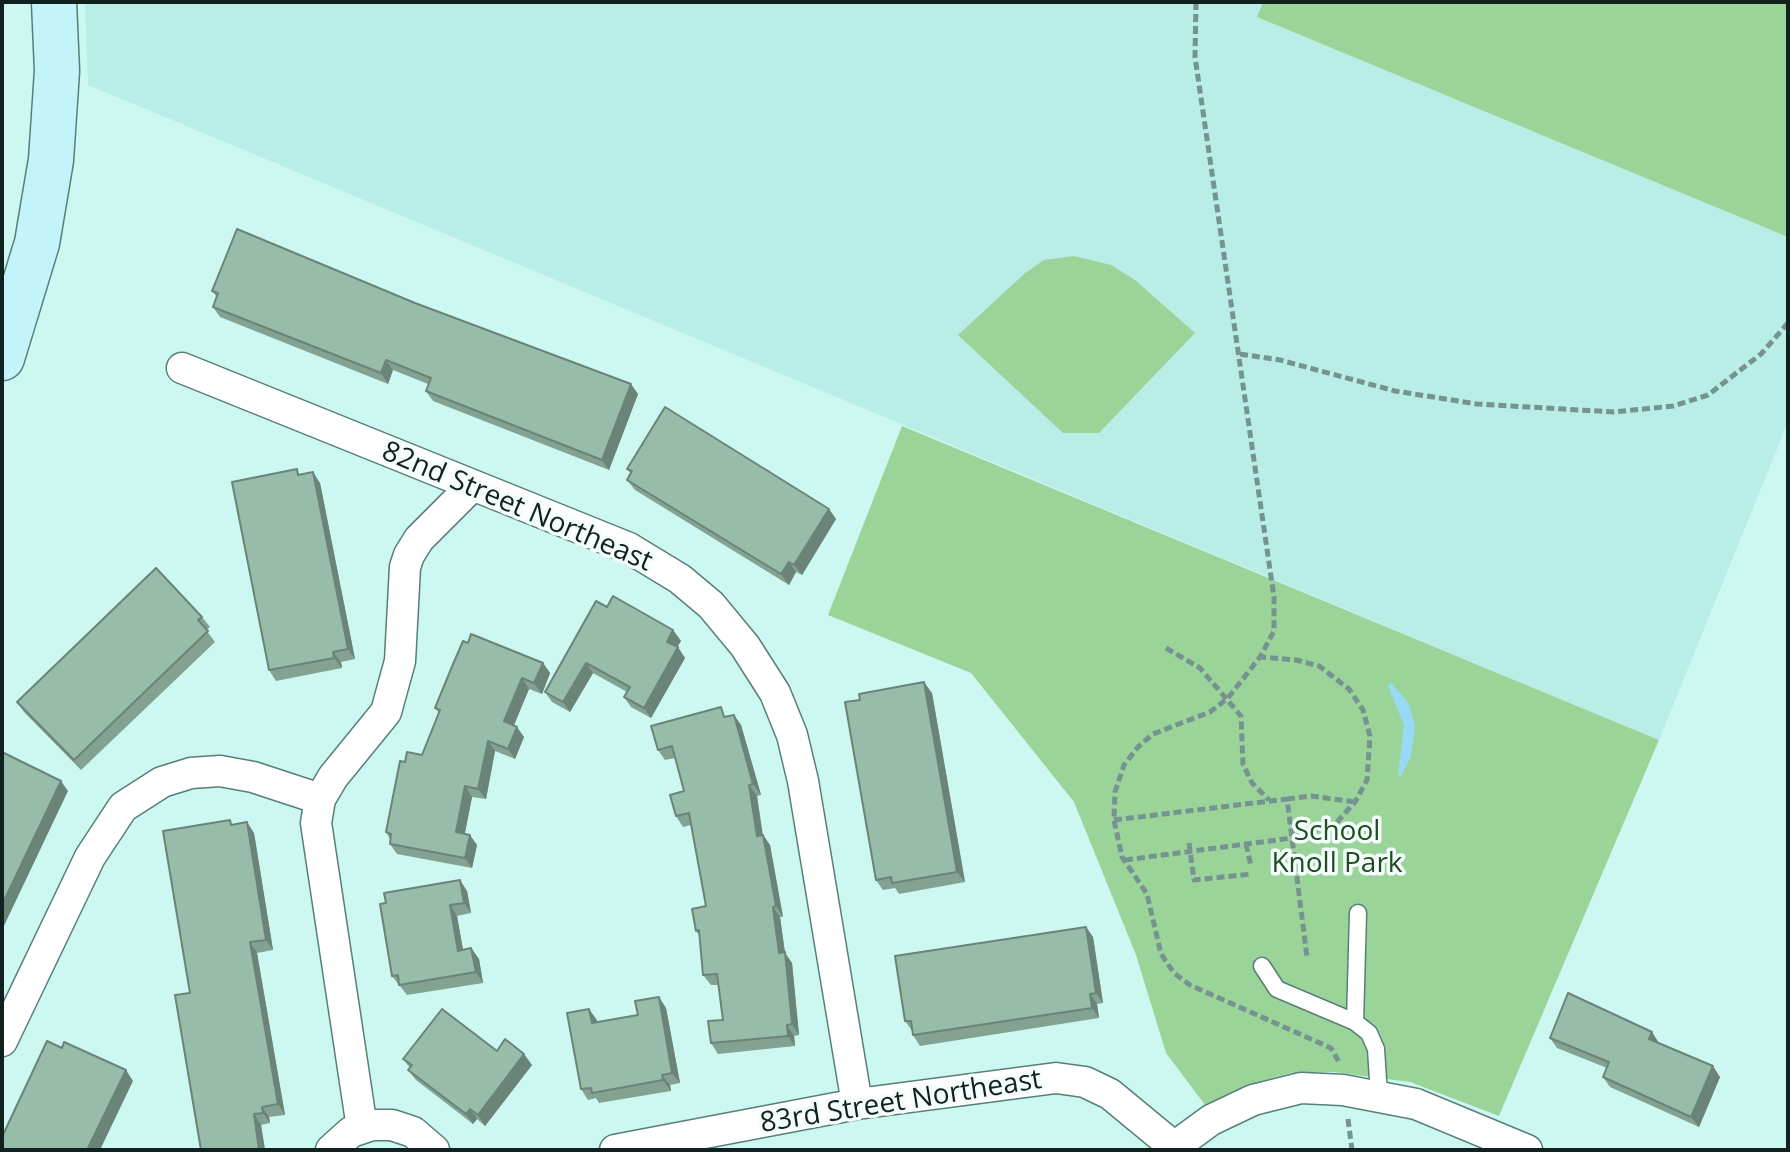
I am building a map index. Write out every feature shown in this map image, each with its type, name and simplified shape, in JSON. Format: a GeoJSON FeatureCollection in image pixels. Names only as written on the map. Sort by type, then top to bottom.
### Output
{"type":"FeatureCollection","features":[{"type":"Feature","properties":{"kind":"main road"},"geometry":{"type":"LineString","coordinates":[[2,358],[37,243],[51,160],[57,71],[54,2]]}},
{"type":"Feature","properties":{"kind":"street","name":"82nd Street Northeast"},"geometry":{"type":"LineString","coordinates":[[182,368],[629,548],[680,579],[719,614],[745,646],[775,693],[792,735],[803,781],[857,1104]]}},
{"type":"Feature","properties":{"kind":"street"},"geometry":{"type":"LineString","coordinates":[[362,1128],[318,834],[320,799],[333,777],[386,712],[400,661],[409,555],[419,539],[472,486]]}},
{"type":"Feature","properties":{"kind":"street"},"geometry":{"type":"LineString","coordinates":[[2,1041],[90,857],[123,807],[162,782],[191,773],[220,771],[253,777],[320,799]]}},
{"type":"Feature","properties":{"kind":"street","name":"83rd Street Northeast"},"geometry":{"type":"LineString","coordinates":[[615,1150],[857,1104],[1056,1078],[1085,1082],[1110,1094],[1172,1148],[1211,1120],[1253,1100],[1301,1088],[1379,1095],[1416,1104],[1527,1150]]}},
{"type":"Feature","properties":{"kind":"street"},"geometry":{"type":"LineString","coordinates":[[331,1150],[351,1132],[392,1125],[413,1132],[434,1150]]}},
{"type":"Feature","properties":{"kind":"lane"},"geometry":{"type":"LineString","coordinates":[[1355,1022],[1358,913]]}},
{"type":"Feature","properties":{"kind":"lane"},"geometry":{"type":"LineString","coordinates":[[1262,966],[1277,989],[1355,1022],[1369,1033],[1376,1049],[1379,1095]]}},
{"type":"Feature","properties":{"kind":"path"},"geometry":{"type":"LineString","coordinates":[[1196,2],[1195,57],[1274,597],[1274,631],[1260,657],[1228,698],[1210,712],[1153,734],[1138,747],[1124,765],[1115,792],[1114,820],[1125,860],[1147,894],[1161,954],[1174,973],[1190,985],[1331,1048],[1341,1066],[1352,1150]]}},
{"type":"Feature","properties":{"kind":"path"},"geometry":{"type":"LineString","coordinates":[[1240,354],[1280,360],[1395,391],[1477,404],[1614,412],[1673,406],[1708,395],[1761,354],[1788,323]]}},
{"type":"Feature","properties":{"kind":"path"},"geometry":{"type":"LineString","coordinates":[[1166,648],[1200,668],[1241,716],[1244,729],[1240,745],[1243,764],[1252,783],[1270,801]]}},
{"type":"Feature","properties":{"kind":"path"},"geometry":{"type":"LineString","coordinates":[[1125,860],[1292,838],[1337,822],[1355,802],[1367,780],[1370,736],[1363,710],[1349,689],[1319,666],[1296,660],[1260,657]]}},
{"type":"Feature","properties":{"kind":"path"},"geometry":{"type":"LineString","coordinates":[[1114,820],[1311,796],[1355,802]]}},
{"type":"Feature","properties":{"kind":"path"},"geometry":{"type":"LineString","coordinates":[[1287,799],[1307,957]]}},
{"type":"Feature","properties":{"kind":"path"},"geometry":{"type":"LineString","coordinates":[[1189,843],[1194,880],[1252,874]]}},
{"type":"Feature","properties":{"kind":"path"},"geometry":{"type":"LineString","coordinates":[[1246,844],[1251,866]]}},
{"type":"Feature","properties":{"kind":"shaded area"},"geometry":{"type":"Polygon","coordinates":[[[85,2],[1788,2],[1788,422],[1659,740],[88,85],[85,2]]]}},
{"type":"Feature","properties":{"kind":"green space"},"geometry":{"type":"Polygon","coordinates":[[[1263,2],[1788,2],[1788,237],[1257,17],[1263,2]]]}},
{"type":"Feature","properties":{"kind":"green space"},"geometry":{"type":"Polygon","coordinates":[[[1074,256],[1111,265],[1135,280],[1195,333],[1099,433],[1063,433],[958,335],[1024,274],[1044,260],[1074,256]]]}},
{"type":"Feature","properties":{"kind":"green space","name":"School Knoll Park"},"geometry":{"type":"Polygon","coordinates":[[[902,426],[1659,740],[1499,1116],[1410,1082],[1333,1072],[1291,1073],[1246,1085],[1205,1105],[1166,1053],[1136,955],[1074,802],[971,673],[828,615],[902,426]]]}},
{"type":"Feature","properties":{"kind":"water"},"geometry":{"type":"Polygon","coordinates":[[[1391,682],[1409,704],[1415,725],[1411,757],[1401,776],[1398,776],[1404,725],[1388,686],[1391,682]]]}},
{"type":"Feature","properties":{"kind":"building"},"geometry":{"type":"Polygon","coordinates":[[[237,229],[415,303],[631,384],[602,460],[426,391],[431,378],[386,360],[381,373],[213,307],[218,293],[212,291],[237,229]]]}},
{"type":"Feature","properties":{"kind":"building"},"geometry":{"type":"Polygon","coordinates":[[[665,407],[829,509],[794,565],[789,562],[781,574],[627,480],[632,471],[627,469],[665,407]]]}},
{"type":"Feature","properties":{"kind":"building"},"geometry":{"type":"Polygon","coordinates":[[[297,469],[298,475],[313,472],[348,649],[333,652],[334,658],[269,670],[232,482],[297,469]]]}},
{"type":"Feature","properties":{"kind":"building"},"geometry":{"type":"Polygon","coordinates":[[[156,568],[202,617],[198,620],[208,631],[74,760],[17,702],[156,568]]]}},
{"type":"Feature","properties":{"kind":"building"},"geometry":{"type":"Polygon","coordinates":[[[613,596],[673,630],[667,642],[678,647],[644,708],[624,697],[630,687],[586,663],[563,702],[545,692],[596,601],[607,607],[613,596]]]}},
{"type":"Feature","properties":{"kind":"building"},"geometry":{"type":"Polygon","coordinates":[[[471,634],[543,663],[534,683],[522,678],[504,721],[517,727],[508,749],[488,741],[478,789],[465,786],[456,832],[470,835],[465,858],[390,844],[391,834],[386,832],[400,761],[405,762],[407,752],[422,755],[440,710],[435,708],[463,641],[468,643],[471,634]]]}},
{"type":"Feature","properties":{"kind":"building"},"geometry":{"type":"Polygon","coordinates":[[[924,682],[957,872],[892,883],[891,877],[876,880],[845,702],[860,700],[859,694],[924,682]]]}},
{"type":"Feature","properties":{"kind":"building"},"geometry":{"type":"Polygon","coordinates":[[[721,707],[724,717],[734,715],[753,784],[749,785],[757,836],[763,835],[776,906],[773,907],[779,953],[785,952],[792,1024],[787,1025],[788,1036],[711,1043],[708,1021],[723,1020],[717,974],[703,975],[699,930],[696,931],[692,909],[706,906],[689,813],[676,816],[670,795],[684,791],[672,746],[658,750],[651,726],[721,707]]]}},
{"type":"Feature","properties":{"kind":"building"},"geometry":{"type":"Polygon","coordinates":[[[2,752],[61,781],[2,905],[2,752]]]}},
{"type":"Feature","properties":{"kind":"building"},"geometry":{"type":"Polygon","coordinates":[[[230,820],[231,825],[247,822],[266,940],[250,942],[278,1104],[262,1107],[263,1113],[254,1114],[259,1150],[201,1150],[175,995],[190,993],[163,831],[230,820]]]}},
{"type":"Feature","properties":{"kind":"building"},"geometry":{"type":"Polygon","coordinates":[[[460,880],[464,903],[450,905],[458,951],[471,948],[476,972],[399,985],[398,975],[392,976],[380,904],[386,903],[384,893],[460,880]]]}},
{"type":"Feature","properties":{"kind":"building"},"geometry":{"type":"Polygon","coordinates":[[[1086,927],[1096,993],[1090,994],[1092,1008],[913,1035],[911,1021],[905,1021],[895,956],[1086,927]]]}},
{"type":"Feature","properties":{"kind":"building"},"geometry":{"type":"Polygon","coordinates":[[[1568,993],[1652,1032],[1649,1039],[1713,1066],[1691,1117],[1603,1077],[1609,1062],[1550,1038],[1568,993]]]}},
{"type":"Feature","properties":{"kind":"building"},"geometry":{"type":"Polygon","coordinates":[[[659,997],[672,1073],[662,1075],[663,1080],[592,1093],[591,1088],[581,1089],[567,1013],[589,1009],[592,1023],[638,1015],[635,1001],[659,997]]]}},
{"type":"Feature","properties":{"kind":"building"},"geometry":{"type":"Polygon","coordinates":[[[442,1009],[497,1051],[505,1039],[524,1054],[478,1115],[470,1109],[466,1114],[408,1070],[412,1065],[403,1059],[442,1009]]]}},
{"type":"Feature","properties":{"kind":"building"},"geometry":{"type":"Polygon","coordinates":[[[47,1041],[62,1048],[64,1042],[126,1070],[87,1150],[2,1150],[2,1137],[47,1041]]]}}]}
